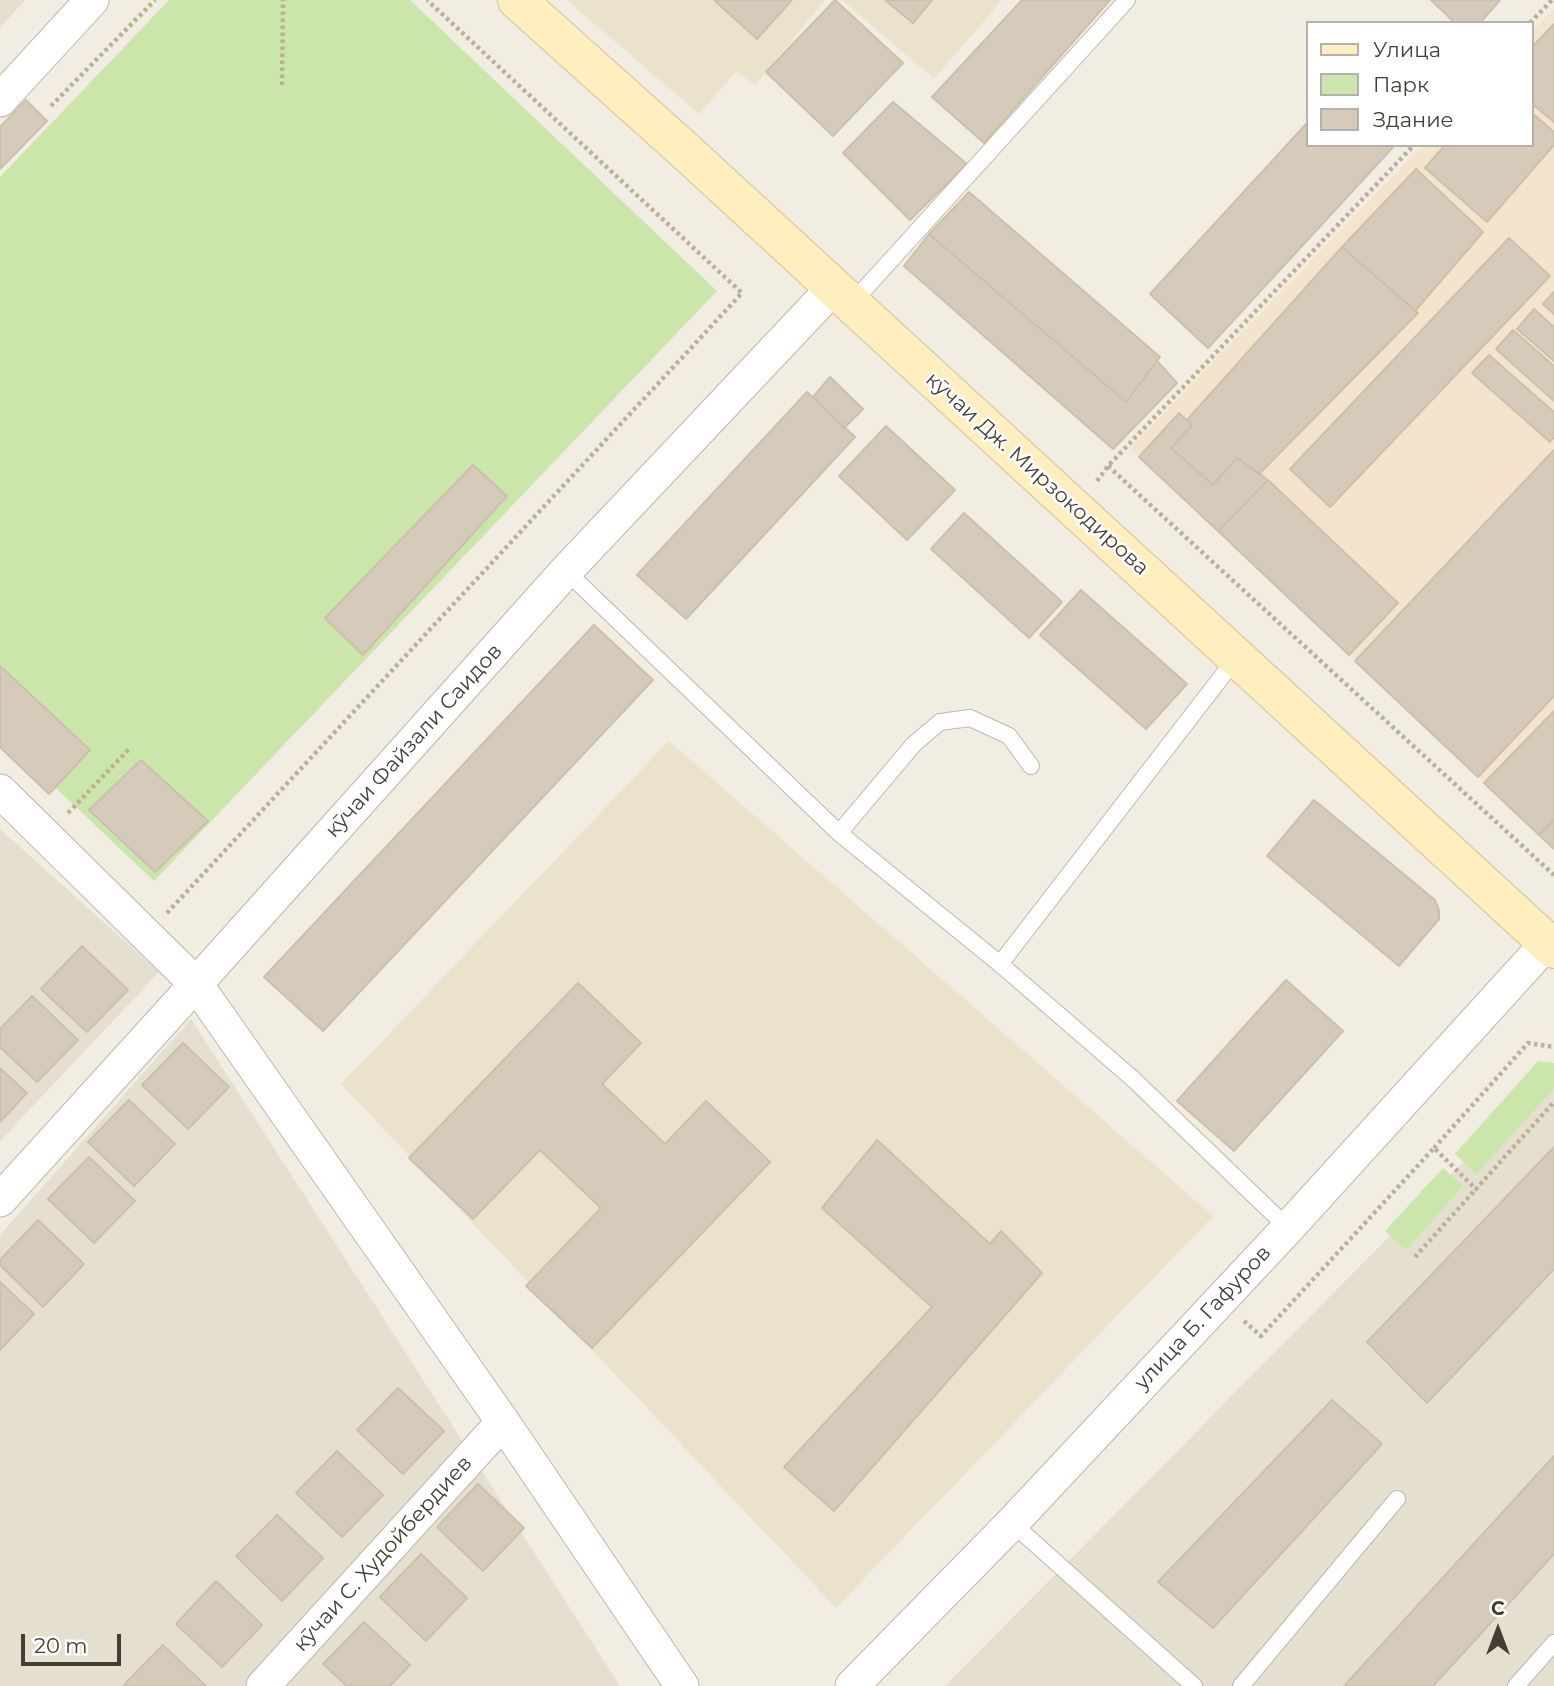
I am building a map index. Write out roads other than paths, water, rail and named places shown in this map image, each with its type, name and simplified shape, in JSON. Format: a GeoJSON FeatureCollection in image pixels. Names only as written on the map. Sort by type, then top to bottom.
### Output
{"type":"FeatureCollection","features":[{"type":"Feature","properties":{"kind":"street"},"geometry":{"type":"LineString","coordinates":[[0,100],[92,0]]}},
{"type":"Feature","properties":{"kind":"street","name":"кӯчаи Дж. Мирзокодирова"},"geometry":{"type":"LineString","coordinates":[[517,0],[672,139],[1550,946]]}},
{"type":"Feature","properties":{"kind":"street","name":"кӯчаи Файзали Саидов"},"geometry":{"type":"LineString","coordinates":[[0,1200],[566,571],[842,296]]}},
{"type":"Feature","properties":{"kind":"street"},"geometry":{"type":"LineString","coordinates":[[0,791],[196,984],[503,1422],[682,1686]]}},
{"type":"Feature","properties":{"kind":"street","name":"улица Б. Гафуров"},"geometry":{"type":"LineString","coordinates":[[852,1686],[1012,1523],[1550,946]]}},
{"type":"Feature","properties":{"kind":"street","name":"кӯчаи С. Худойбердиев"},"geometry":{"type":"LineString","coordinates":[[263,1686],[503,1422]]}},
{"type":"Feature","properties":{"kind":"lane"},"geometry":{"type":"LineString","coordinates":[[842,296],[1127,0]]}},
{"type":"Feature","properties":{"kind":"lane"},"geometry":{"type":"LineString","coordinates":[[566,571],[839,833],[1000,964],[1132,1078],[1288,1228]]}},
{"type":"Feature","properties":{"kind":"lane"},"geometry":{"type":"LineString","coordinates":[[1000,964],[1237,657]]}},
{"type":"Feature","properties":{"kind":"lane"},"geometry":{"type":"LineString","coordinates":[[839,833],[914,744],[940,722],[971,718],[1009,736],[1031,766]]}},
{"type":"Feature","properties":{"kind":"lane"},"geometry":{"type":"LineString","coordinates":[[1241,1686],[1397,1499]]}},
{"type":"Feature","properties":{"kind":"lane"},"geometry":{"type":"LineString","coordinates":[[1012,1523],[1194,1686]]}},
{"type":"Feature","properties":{"kind":"lane"},"geometry":{"type":"LineString","coordinates":[[1516,1686],[1554,1643]]}}]}
